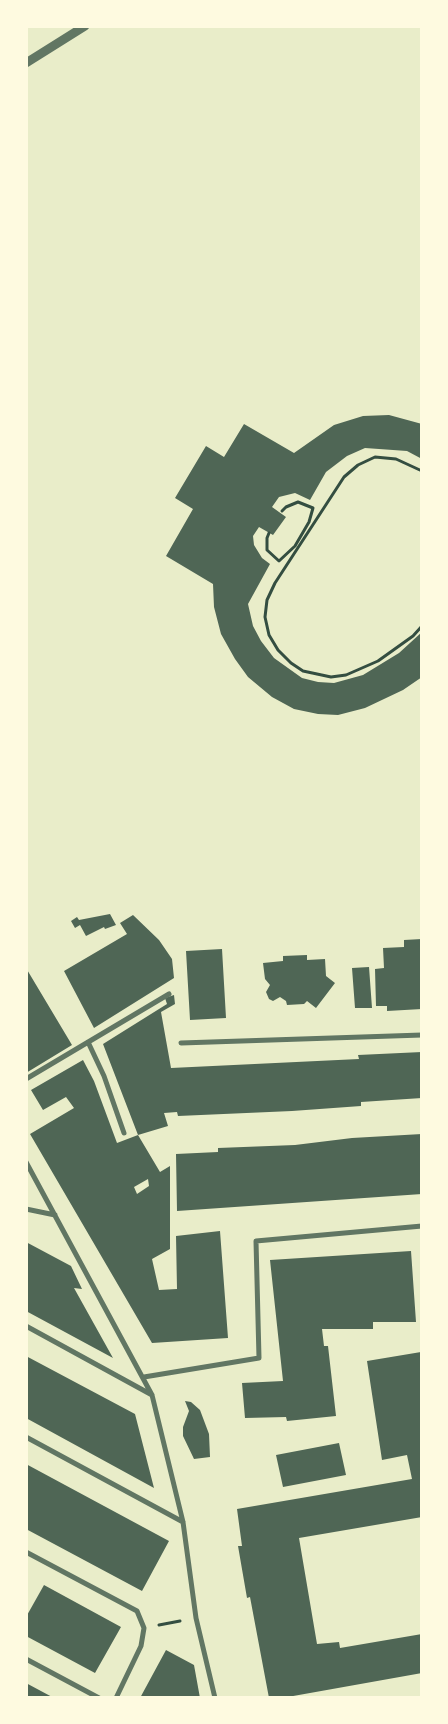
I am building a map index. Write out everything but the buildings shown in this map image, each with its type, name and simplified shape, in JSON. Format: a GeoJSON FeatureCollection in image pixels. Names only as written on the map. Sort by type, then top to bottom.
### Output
{"type":"FeatureCollection","features":[{"type":"Feature","properties":{"kind":"street"},"geometry":{"type":"LineString","coordinates":[[26,63],[85,26]]}},
{"type":"Feature","properties":{"kind":"street"},"geometry":{"type":"LineString","coordinates":[[26,1079],[169,994]]}},
{"type":"Feature","properties":{"kind":"street"},"geometry":{"type":"LineString","coordinates":[[181,1043],[422,1035]]}},
{"type":"Feature","properties":{"kind":"street"},"geometry":{"type":"LineString","coordinates":[[88,1042],[104,1076],[124,1133]]}},
{"type":"Feature","properties":{"kind":"street"},"geometry":{"type":"LineString","coordinates":[[26,1162],[144,1377],[152,1395],[183,1522],[196,1618],[215,1698]]}},
{"type":"Feature","properties":{"kind":"street"},"geometry":{"type":"LineString","coordinates":[[26,1209],[55,1215]]}},
{"type":"Feature","properties":{"kind":"street"},"geometry":{"type":"LineString","coordinates":[[144,1377],[259,1358],[256,1241],[422,1226]]}},
{"type":"Feature","properties":{"kind":"street"},"geometry":{"type":"LineString","coordinates":[[26,1326],[152,1395]]}},
{"type":"Feature","properties":{"kind":"street"},"geometry":{"type":"LineString","coordinates":[[26,1437],[183,1522]]}},
{"type":"Feature","properties":{"kind":"street"},"geometry":{"type":"LineString","coordinates":[[26,1552],[136,1612],[144,1628],[141,1646],[116,1698]]}},
{"type":"Feature","properties":{"kind":"street"},"geometry":{"type":"LineString","coordinates":[[26,1659],[99,1698]]}},
{"type":"Feature","properties":{"kind":"path"},"geometry":{"type":"LineString","coordinates":[[422,471],[396,459],[375,457],[358,464],[344,477],[275,583],[267,600],[265,617],[273,643],[291,663],[303,671],[331,676],[346,675],[378,661],[413,636],[422,626]]}},
{"type":"Feature","properties":{"kind":"path"},"geometry":{"type":"LineString","coordinates":[[269,533],[266,538],[267,550],[278,562],[295,546],[310,522],[313,508],[298,502],[286,507],[282,511]]}},
{"type":"Feature","properties":{"kind":"path"},"geometry":{"type":"LineString","coordinates":[[160,1625],[178,1622]]}}]}
